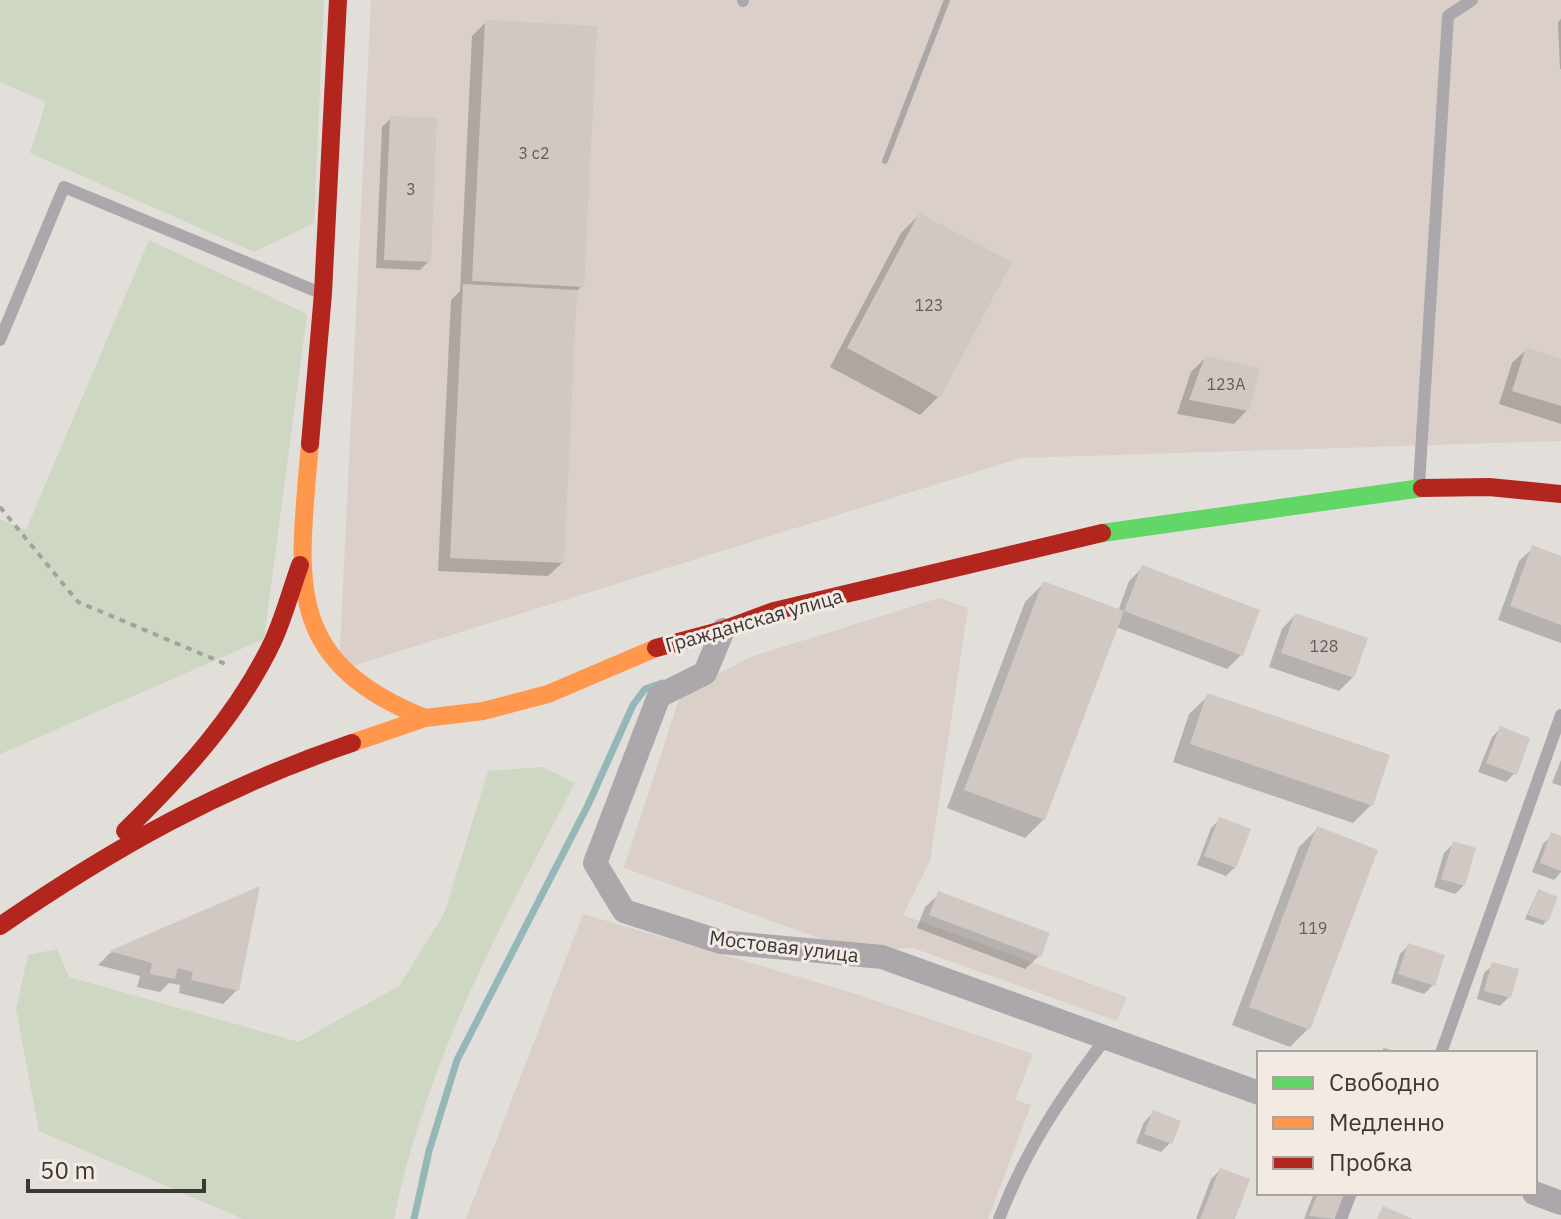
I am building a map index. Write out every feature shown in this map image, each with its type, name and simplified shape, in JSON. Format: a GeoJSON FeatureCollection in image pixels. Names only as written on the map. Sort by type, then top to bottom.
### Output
{"type":"FeatureCollection","features":[{"type":"Feature","properties":{"kind":"street"},"geometry":{"type":"LineString","coordinates":[[92,863],[175,783],[232,711],[273,642],[300,565],[323,293],[338,0]]}},
{"type":"Feature","properties":{"kind":"street","name":"Гражданская улица"},"geometry":{"type":"LineString","coordinates":[[0,926],[92,863],[182,813],[304,759],[425,718],[483,711],[548,694],[648,650],[723,630],[774,611],[1101,533],[1419,488],[1489,487],[1561,494]]}},
{"type":"Feature","properties":{"kind":"street"},"geometry":{"type":"LineString","coordinates":[[300,565],[310,617],[327,653],[351,679],[373,694],[425,718]]}},
{"type":"Feature","properties":{"kind":"street","name":"Мостовая улица"},"geometry":{"type":"LineString","coordinates":[[723,630],[705,673],[659,696],[595,863],[624,911],[721,942],[882,957],[1257,1092]]}},
{"type":"Feature","properties":{"kind":"street"},"geometry":{"type":"LineString","coordinates":[[1537,1194],[1561,1203]]}},
{"type":"Feature","properties":{"kind":"lane"},"geometry":{"type":"LineString","coordinates":[[1419,488],[1448,16],[1472,0]]}},
{"type":"Feature","properties":{"kind":"lane"},"geometry":{"type":"LineString","coordinates":[[0,340],[64,187],[323,293]]}},
{"type":"Feature","properties":{"kind":"lane"},"geometry":{"type":"LineString","coordinates":[[1442,1051],[1561,715]]}},
{"type":"Feature","properties":{"kind":"lane"},"geometry":{"type":"LineString","coordinates":[[999,1219],[1017,1172],[1060,1098],[1107,1037]]}},
{"type":"Feature","properties":{"kind":"lane"},"geometry":{"type":"LineString","coordinates":[[1341,1219],[1350,1195]]}},
{"type":"Feature","properties":{"kind":"path"},"geometry":{"type":"LineString","coordinates":[[0,507],[78,602],[253,675]]}},
{"type":"Feature","properties":{"kind":"shaded area"},"geometry":{"type":"Polygon","coordinates":[[[371,0],[1561,0],[1561,441],[1021,458],[339,670],[371,0]]]}},
{"type":"Feature","properties":{"kind":"shaded area"},"geometry":{"type":"Polygon","coordinates":[[[939,598],[968,608],[930,861],[903,915],[1127,997],[1117,1021],[913,948],[852,950],[624,868],[681,693],[753,656],[939,598]]]}},
{"type":"Feature","properties":{"kind":"shaded area"},"geometry":{"type":"Polygon","coordinates":[[[583,914],[847,991],[1033,1054],[1015,1100],[1031,1105],[988,1219],[466,1219],[583,914]]]}},
{"type":"Feature","properties":{"kind":"green space"},"geometry":{"type":"Polygon","coordinates":[[[0,0],[324,0],[314,223],[254,252],[30,153],[46,102],[0,82],[0,0]]]}},
{"type":"Feature","properties":{"kind":"green space"},"geometry":{"type":"Polygon","coordinates":[[[149,240],[307,314],[264,639],[0,754],[0,519],[26,530],[149,240]]]}},
{"type":"Feature","properties":{"kind":"green space"},"geometry":{"type":"Polygon","coordinates":[[[543,767],[575,783],[494,941],[446,1049],[425,1105],[394,1219],[243,1219],[39,1131],[16,1009],[28,955],[57,949],[69,977],[299,1042],[399,986],[444,914],[488,771],[543,767]]]}},
{"type":"Feature","properties":{"kind":"building"},"geometry":{"type":"Polygon","coordinates":[[[485,20],[597,26],[584,287],[472,281],[485,20]]]}},
{"type":"Feature","properties":{"kind":"building"},"geometry":{"type":"Polygon","coordinates":[[[390,116],[437,118],[431,262],[384,260],[390,116]]]}},
{"type":"Feature","properties":{"kind":"building"},"geometry":{"type":"Polygon","coordinates":[[[919,213],[1012,262],[940,398],[847,348],[919,213]]]}},
{"type":"Feature","properties":{"kind":"building"},"geometry":{"type":"Polygon","coordinates":[[[463,284],[577,290],[564,563],[450,558],[463,284]]]}},
{"type":"Feature","properties":{"kind":"building"},"geometry":{"type":"Polygon","coordinates":[[[1526,347],[1561,359],[1561,406],[1512,391],[1526,347]]]}},
{"type":"Feature","properties":{"kind":"building"},"geometry":{"type":"Polygon","coordinates":[[[1205,356],[1260,368],[1249,411],[1189,400],[1205,356]]]}},
{"type":"Feature","properties":{"kind":"building"},"geometry":{"type":"Polygon","coordinates":[[[1532,545],[1561,556],[1561,625],[1510,606],[1532,545]]]}},
{"type":"Feature","properties":{"kind":"building"},"geometry":{"type":"Polygon","coordinates":[[[1142,565],[1260,610],[1243,656],[1124,611],[1142,565]]]}},
{"type":"Feature","properties":{"kind":"building"},"geometry":{"type":"Polygon","coordinates":[[[1043,581],[1124,611],[1045,820],[964,790],[1043,581]]]}},
{"type":"Feature","properties":{"kind":"building"},"geometry":{"type":"Polygon","coordinates":[[[1295,613],[1368,638],[1354,678],[1281,653],[1295,613]]]}},
{"type":"Feature","properties":{"kind":"building"},"geometry":{"type":"Polygon","coordinates":[[[1207,693],[1390,755],[1373,806],[1190,744],[1207,693]]]}},
{"type":"Feature","properties":{"kind":"building"},"geometry":{"type":"Polygon","coordinates":[[[1500,726],[1530,738],[1517,775],[1486,763],[1500,726]]]}},
{"type":"Feature","properties":{"kind":"building"},"geometry":{"type":"Polygon","coordinates":[[[1219,817],[1251,829],[1236,868],[1204,856],[1219,817]]]}},
{"type":"Feature","properties":{"kind":"building"},"geometry":{"type":"Polygon","coordinates":[[[1317,826],[1378,850],[1310,1030],[1249,1007],[1317,826]]]}},
{"type":"Feature","properties":{"kind":"building"},"geometry":{"type":"Polygon","coordinates":[[[1551,832],[1561,836],[1561,871],[1540,863],[1551,832]]]}},
{"type":"Feature","properties":{"kind":"building"},"geometry":{"type":"Polygon","coordinates":[[[1453,841],[1476,848],[1465,886],[1441,879],[1453,841]]]}},
{"type":"Feature","properties":{"kind":"building"},"geometry":{"type":"Polygon","coordinates":[[[260,886],[239,991],[191,980],[193,972],[178,968],[175,979],[150,974],[152,963],[109,951],[260,886]]]}},
{"type":"Feature","properties":{"kind":"building"},"geometry":{"type":"Polygon","coordinates":[[[1538,889],[1558,897],[1548,922],[1528,915],[1538,889]]]}},
{"type":"Feature","properties":{"kind":"building"},"geometry":{"type":"Polygon","coordinates":[[[938,891],[1050,933],[1041,957],[929,915],[938,891]]]}},
{"type":"Feature","properties":{"kind":"building"},"geometry":{"type":"Polygon","coordinates":[[[1408,943],[1445,955],[1435,986],[1398,974],[1408,943]]]}},
{"type":"Feature","properties":{"kind":"building"},"geometry":{"type":"Polygon","coordinates":[[[1492,962],[1519,969],[1511,998],[1484,991],[1492,962]]]}},
{"type":"Feature","properties":{"kind":"building"},"geometry":{"type":"Polygon","coordinates":[[[1153,1110],[1181,1121],[1172,1144],[1144,1134],[1153,1110]]]}},
{"type":"Feature","properties":{"kind":"building"},"geometry":{"type":"Polygon","coordinates":[[[1220,1168],[1250,1179],[1235,1219],[1200,1219],[1220,1168]]]}},
{"type":"Feature","properties":{"kind":"building"},"geometry":{"type":"Polygon","coordinates":[[[1317,1195],[1344,1195],[1335,1219],[1309,1216],[1317,1195]]]}},
{"type":"Feature","properties":{"kind":"building"},"geometry":{"type":"Polygon","coordinates":[[[1383,1206],[1413,1219],[1377,1219],[1383,1206]]]}},
{"type":"Feature","properties":{"kind":"waterway"},"geometry":{"type":"LineString","coordinates":[[414,1219],[429,1151],[457,1060],[588,805],[633,705],[645,689],[662,683]]}},
{"type":"Feature","properties":{"kind":"railway"},"geometry":{"type":"LineString","coordinates":[[885,161],[947,0]]}},
{"type":"Feature","properties":{"kind":"traffic: fast"},"geometry":{"type":"LineString","coordinates":[[1102,533],[1422,488]]}},
{"type":"Feature","properties":{"kind":"traffic: slow"},"geometry":{"type":"LineString","coordinates":[[310,444],[303,574],[309,609],[322,641],[344,669],[378,695],[425,718]]}},
{"type":"Feature","properties":{"kind":"traffic: slow"},"geometry":{"type":"LineString","coordinates":[[352,743],[425,718],[483,711],[548,694],[656,648]]}},
{"type":"Feature","properties":{"kind":"traffic: jam"},"geometry":{"type":"LineString","coordinates":[[310,444],[323,293],[338,0]]}},
{"type":"Feature","properties":{"kind":"traffic: jam"},"geometry":{"type":"LineString","coordinates":[[1422,488],[1489,487],[1561,494]]}},
{"type":"Feature","properties":{"kind":"traffic: jam"},"geometry":{"type":"LineString","coordinates":[[656,648],[723,630],[774,611],[1102,533]]}},
{"type":"Feature","properties":{"kind":"traffic: jam"},"geometry":{"type":"LineString","coordinates":[[125,831],[208,742],[243,694],[273,641],[300,565]]}},
{"type":"Feature","properties":{"kind":"traffic: jam"},"geometry":{"type":"LineString","coordinates":[[0,926],[84,871],[170,822],[258,779],[352,743]]}}]}
